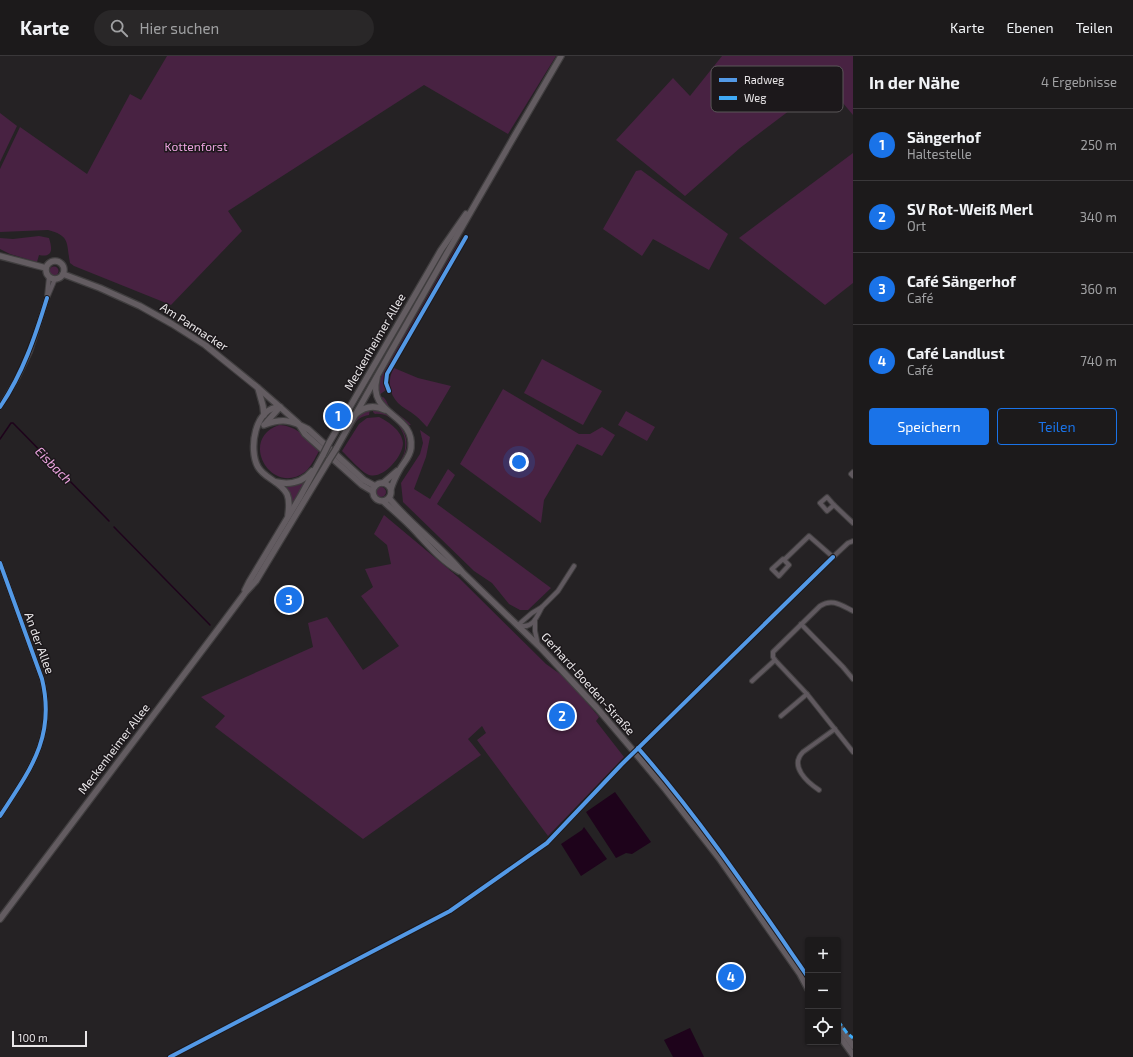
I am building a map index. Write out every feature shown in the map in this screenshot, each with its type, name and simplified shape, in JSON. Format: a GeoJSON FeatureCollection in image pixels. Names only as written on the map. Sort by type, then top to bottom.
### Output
{"type":"FeatureCollection","features":[{"type":"Feature","properties":{"kind":"main road","name":"Meckenheimer Allee"},"geometry":{"type":"LineString","coordinates":[[0,919],[245,593],[256,581],[378,375],[457,230],[476,201],[561,56]]}},
{"type":"Feature","properties":{"kind":"main road","name":"Meckenheimer Allee"},"geometry":{"type":"LineString","coordinates":[[245,593],[249,582],[287,519],[441,250],[457,230]]}},
{"type":"Feature","properties":{"kind":"main road"},"geometry":{"type":"LineString","coordinates":[[0,256],[46,268]]}},
{"type":"Feature","properties":{"kind":"main road"},"geometry":{"type":"LineString","coordinates":[[51,262],[58,262],[63,266],[63,274],[59,278],[55,279],[49,277],[46,273],[46,268],[51,262]]}},
{"type":"Feature","properties":{"kind":"main road","name":"Am Pannacker"},"geometry":{"type":"LineString","coordinates":[[63,274],[140,306],[172,324],[215,353],[298,423],[308,429],[374,488]]}},
{"type":"Feature","properties":{"kind":"main road"},"geometry":{"type":"LineString","coordinates":[[378,375],[376,382],[377,397],[382,406],[404,424],[411,440],[409,454],[400,468],[390,489],[391,493],[389,498],[384,502]]}},
{"type":"Feature","properties":{"kind":"main road"},"geometry":{"type":"LineString","coordinates":[[257,387],[264,406],[264,415]]}},
{"type":"Feature","properties":{"kind":"main road"},"geometry":{"type":"LineString","coordinates":[[280,407],[272,408],[264,415],[256,429],[253,450],[257,464],[264,475],[276,482],[284,490],[288,497],[289,508],[287,519]]}},
{"type":"Feature","properties":{"kind":"main road"},"geometry":{"type":"LineString","coordinates":[[254,438],[280,407]]}},
{"type":"Feature","properties":{"kind":"main road"},"geometry":{"type":"LineString","coordinates":[[355,415],[369,407],[377,407],[388,411]]}},
{"type":"Feature","properties":{"kind":"main road"},"geometry":{"type":"LineString","coordinates":[[264,425],[280,420],[298,423]]}},
{"type":"Feature","properties":{"kind":"main road"},"geometry":{"type":"LineString","coordinates":[[276,482],[289,483],[303,478],[311,472],[319,461]]}},
{"type":"Feature","properties":{"kind":"main road"},"geometry":{"type":"LineString","coordinates":[[374,488],[379,483],[383,483],[400,468]]}},
{"type":"Feature","properties":{"kind":"main road"},"geometry":{"type":"LineString","coordinates":[[383,483],[390,489]]}},
{"type":"Feature","properties":{"kind":"main road","name":"Gerhard-Boeden-Straße"},"geometry":{"type":"LineString","coordinates":[[374,488],[374,498],[376,500],[384,502],[450,566],[463,573]]}},
{"type":"Feature","properties":{"kind":"main road","name":"Gerhard-Boeden-Straße"},"geometry":{"type":"LineString","coordinates":[[389,498],[415,526],[454,562],[463,573],[538,645],[597,708],[671,796],[719,858],[805,980]]}},
{"type":"Feature","properties":{"kind":"main road","name":"Gerhard-Boeden-Straße"},"geometry":{"type":"LineString","coordinates":[[800,974],[805,983]]}},
{"type":"Feature","properties":{"kind":"main road"},"geometry":{"type":"LineString","coordinates":[[841,1029],[853,1046]]}},
{"type":"Feature","properties":{"kind":"main road"},"geometry":{"type":"LineString","coordinates":[[841,1038],[853,1055]]}},
{"type":"Feature","properties":{"kind":"street"},"geometry":{"type":"LineString","coordinates":[[47,298],[49,277]]}},
{"type":"Feature","properties":{"kind":"street"},"geometry":{"type":"LineString","coordinates":[[0,407],[18,377],[30,352],[47,298],[55,279]]}},
{"type":"Feature","properties":{"kind":"street"},"geometry":{"type":"LineString","coordinates":[[853,472],[851,474],[853,476]]}},
{"type":"Feature","properties":{"kind":"street"},"geometry":{"type":"LineString","coordinates":[[834,504],[853,523]]}},
{"type":"Feature","properties":{"kind":"street"},"geometry":{"type":"LineString","coordinates":[[784,560],[809,536],[833,557],[848,543],[853,541]]}},
{"type":"Feature","properties":{"kind":"street","name":"An der Allee"},"geometry":{"type":"LineString","coordinates":[[0,564],[42,678],[46,708],[45,725],[34,762],[0,816]]}},
{"type":"Feature","properties":{"kind":"street"},"geometry":{"type":"LineString","coordinates":[[518,625],[542,607],[561,588],[574,566]]}},
{"type":"Feature","properties":{"kind":"street"},"geometry":{"type":"LineString","coordinates":[[853,611],[836,602],[828,602],[820,606],[773,652],[774,660],[807,694],[853,752]]}},
{"type":"Feature","properties":{"kind":"street"},"geometry":{"type":"LineString","coordinates":[[518,625],[528,626],[535,620],[542,607]]}},
{"type":"Feature","properties":{"kind":"street"},"geometry":{"type":"LineString","coordinates":[[535,620],[535,631],[538,645]]}},
{"type":"Feature","properties":{"kind":"street"},"geometry":{"type":"LineString","coordinates":[[801,624],[853,679]]}},
{"type":"Feature","properties":{"kind":"street"},"geometry":{"type":"LineString","coordinates":[[752,681],[774,660]]}},
{"type":"Feature","properties":{"kind":"street"},"geometry":{"type":"LineString","coordinates":[[781,716],[807,694]]}},
{"type":"Feature","properties":{"kind":"street"},"geometry":{"type":"LineString","coordinates":[[819,790],[807,782],[799,768],[799,755],[835,729]]}},
{"type":"Feature","properties":{"kind":"green space","name":"Kottenforst"},"geometry":{"type":"Polygon","coordinates":[[[167,56],[556,56],[508,134],[424,85],[228,211],[242,231],[171,305],[74,266],[70,263],[66,241],[61,235],[55,232],[48,230],[0,232],[0,169],[20,127],[87,174],[130,94],[141,100],[167,56]]]}},
{"type":"Feature","properties":{"kind":"green space"},"geometry":{"type":"Polygon","coordinates":[[[722,56],[853,56],[853,115],[843,103],[843,66],[714,66],[722,56]]]}},
{"type":"Feature","properties":{"kind":"green space"},"geometry":{"type":"Polygon","coordinates":[[[711,70],[711,112],[788,112],[740,148],[685,196],[616,140],[673,78],[690,96],[711,70]]]}},
{"type":"Feature","properties":{"kind":"green space"},"geometry":{"type":"Polygon","coordinates":[[[0,113],[17,126],[0,162],[0,113]]]}},
{"type":"Feature","properties":{"kind":"green space"},"geometry":{"type":"Polygon","coordinates":[[[853,153],[853,283],[825,305],[739,238],[853,153]]]}},
{"type":"Feature","properties":{"kind":"green space"},"geometry":{"type":"Polygon","coordinates":[[[641,170],[728,234],[709,270],[653,239],[642,256],[603,229],[636,171],[641,170]]]}},
{"type":"Feature","properties":{"kind":"green space"},"geometry":{"type":"Polygon","coordinates":[[[39,236],[49,238],[51,251],[50,254],[44,256],[39,255],[37,262],[10,254],[0,249],[0,238],[13,239],[39,236]]]}},
{"type":"Feature","properties":{"kind":"green space"},"geometry":{"type":"Polygon","coordinates":[[[461,241],[390,366],[385,376],[386,390],[379,395],[378,390],[381,377],[459,242],[461,241]]]}},
{"type":"Feature","properties":{"kind":"green space"},"geometry":{"type":"Polygon","coordinates":[[[54,266],[59,271],[54,276],[49,271],[54,266]]]}},
{"type":"Feature","properties":{"kind":"green space"},"geometry":{"type":"Polygon","coordinates":[[[542,359],[602,391],[583,425],[524,393],[542,359]]]}},
{"type":"Feature","properties":{"kind":"green space"},"geometry":{"type":"Polygon","coordinates":[[[394,368],[418,378],[451,386],[427,427],[395,399],[390,386],[390,377],[394,368]]]}},
{"type":"Feature","properties":{"kind":"green space"},"geometry":{"type":"Polygon","coordinates":[[[503,389],[579,434],[590,434],[602,427],[615,435],[602,456],[577,444],[544,500],[541,523],[460,464],[503,389]]]}},
{"type":"Feature","properties":{"kind":"green space"},"geometry":{"type":"Polygon","coordinates":[[[383,397],[390,408],[411,425],[409,425],[383,402],[380,398],[383,397]]]}},
{"type":"Feature","properties":{"kind":"green space"},"geometry":{"type":"Polygon","coordinates":[[[370,409],[369,415],[360,418],[345,438],[359,416],[370,409]]]}},
{"type":"Feature","properties":{"kind":"green space"},"geometry":{"type":"Polygon","coordinates":[[[373,409],[380,411],[388,416],[397,423],[387,416],[375,414],[373,409]]]}},
{"type":"Feature","properties":{"kind":"green space"},"geometry":{"type":"Polygon","coordinates":[[[626,411],[655,427],[647,441],[618,425],[626,411]]]}},
{"type":"Feature","properties":{"kind":"green space"},"geometry":{"type":"Polygon","coordinates":[[[379,417],[387,421],[398,431],[403,443],[399,455],[390,467],[373,476],[361,470],[342,451],[359,424],[367,418],[379,417]]]}},
{"type":"Feature","properties":{"kind":"green space"},"geometry":{"type":"Polygon","coordinates":[[[279,425],[297,430],[319,451],[305,472],[292,478],[281,477],[271,472],[264,463],[260,453],[261,442],[267,432],[279,425]]]}},
{"type":"Feature","properties":{"kind":"green space"},"geometry":{"type":"Polygon","coordinates":[[[399,425],[404,432],[407,444],[404,456],[400,463],[404,452],[405,442],[399,425]]]}},
{"type":"Feature","properties":{"kind":"green space"},"geometry":{"type":"Polygon","coordinates":[[[420,430],[430,437],[426,457],[414,489],[430,499],[448,469],[455,475],[437,504],[551,588],[528,610],[520,610],[509,604],[492,583],[474,571],[403,502],[401,483],[420,454],[423,443],[420,430]]]}},
{"type":"Feature","properties":{"kind":"green space"},"geometry":{"type":"Polygon","coordinates":[[[306,480],[292,505],[288,491],[284,486],[306,480]]]}},
{"type":"Feature","properties":{"kind":"green space"},"geometry":{"type":"Polygon","coordinates":[[[379,487],[383,487],[385,488],[385,496],[379,497],[376,494],[376,490],[379,487]]]}},
{"type":"Feature","properties":{"kind":"green space"},"geometry":{"type":"Polygon","coordinates":[[[384,515],[458,577],[546,664],[567,679],[599,717],[596,721],[624,757],[548,836],[477,740],[486,733],[482,726],[468,739],[481,755],[363,839],[215,727],[225,716],[201,697],[313,647],[308,623],[327,617],[363,670],[399,646],[361,596],[373,587],[365,569],[391,564],[387,545],[374,534],[384,515]]]}},
{"type":"Feature","properties":{"kind":"shaded area"},"geometry":{"type":"Polygon","coordinates":[[[615,792],[651,842],[632,854],[626,853],[616,858],[586,812],[615,792]]]}},
{"type":"Feature","properties":{"kind":"shaded area"},"geometry":{"type":"Polygon","coordinates":[[[584,827],[607,859],[581,876],[561,844],[582,830],[584,827]]]}},
{"type":"Feature","properties":{"kind":"shaded area"},"geometry":{"type":"Polygon","coordinates":[[[690,1028],[704,1057],[673,1057],[664,1040],[690,1028]]]}},
{"type":"Feature","properties":{"kind":"waterway","name":"Eisbach"},"geometry":{"type":"LineString","coordinates":[[0,439],[11,423],[13,423],[109,521]]}},
{"type":"Feature","properties":{"kind":"waterway","name":"Eisbach"},"geometry":{"type":"LineString","coordinates":[[114,527],[210,625]]}},
{"type":"Feature","properties":{"kind":"marked path"},"geometry":{"type":"LineString","coordinates":[[841,1025],[853,1038]]}},
{"type":"Feature","properties":{"kind":"cycle path"},"geometry":{"type":"LineString","coordinates":[[389,391],[386,383],[387,374],[466,237]]}},
{"type":"Feature","properties":{"kind":"cycle path"},"geometry":{"type":"LineString","coordinates":[[0,407],[22,368],[33,341],[47,298]]}},
{"type":"Feature","properties":{"kind":"cycle path"},"geometry":{"type":"LineString","coordinates":[[170,1057],[450,911],[547,843],[621,765],[833,557]]}},
{"type":"Feature","properties":{"kind":"cycle path"},"geometry":{"type":"LineString","coordinates":[[0,563],[42,679],[46,718],[43,736],[38,752],[30,768],[0,816]]}},
{"type":"Feature","properties":{"kind":"cycle path"},"geometry":{"type":"LineString","coordinates":[[638,748],[684,803],[747,889],[805,973]]}},
{"type":"Feature","properties":{"kind":"place","name":"Sängerhof"},"geometry":{"type":"Point","coordinates":[338,416]}},
{"type":"Feature","properties":{"kind":"place","name":"Café Sängerhof"},"geometry":{"type":"Point","coordinates":[289,600]}},
{"type":"Feature","properties":{"kind":"place","name":"SV Rot-Weiß Merl"},"geometry":{"type":"Point","coordinates":[562,716]}},
{"type":"Feature","properties":{"kind":"place","name":"Café Landlust"},"geometry":{"type":"Point","coordinates":[731,977]}}]}
